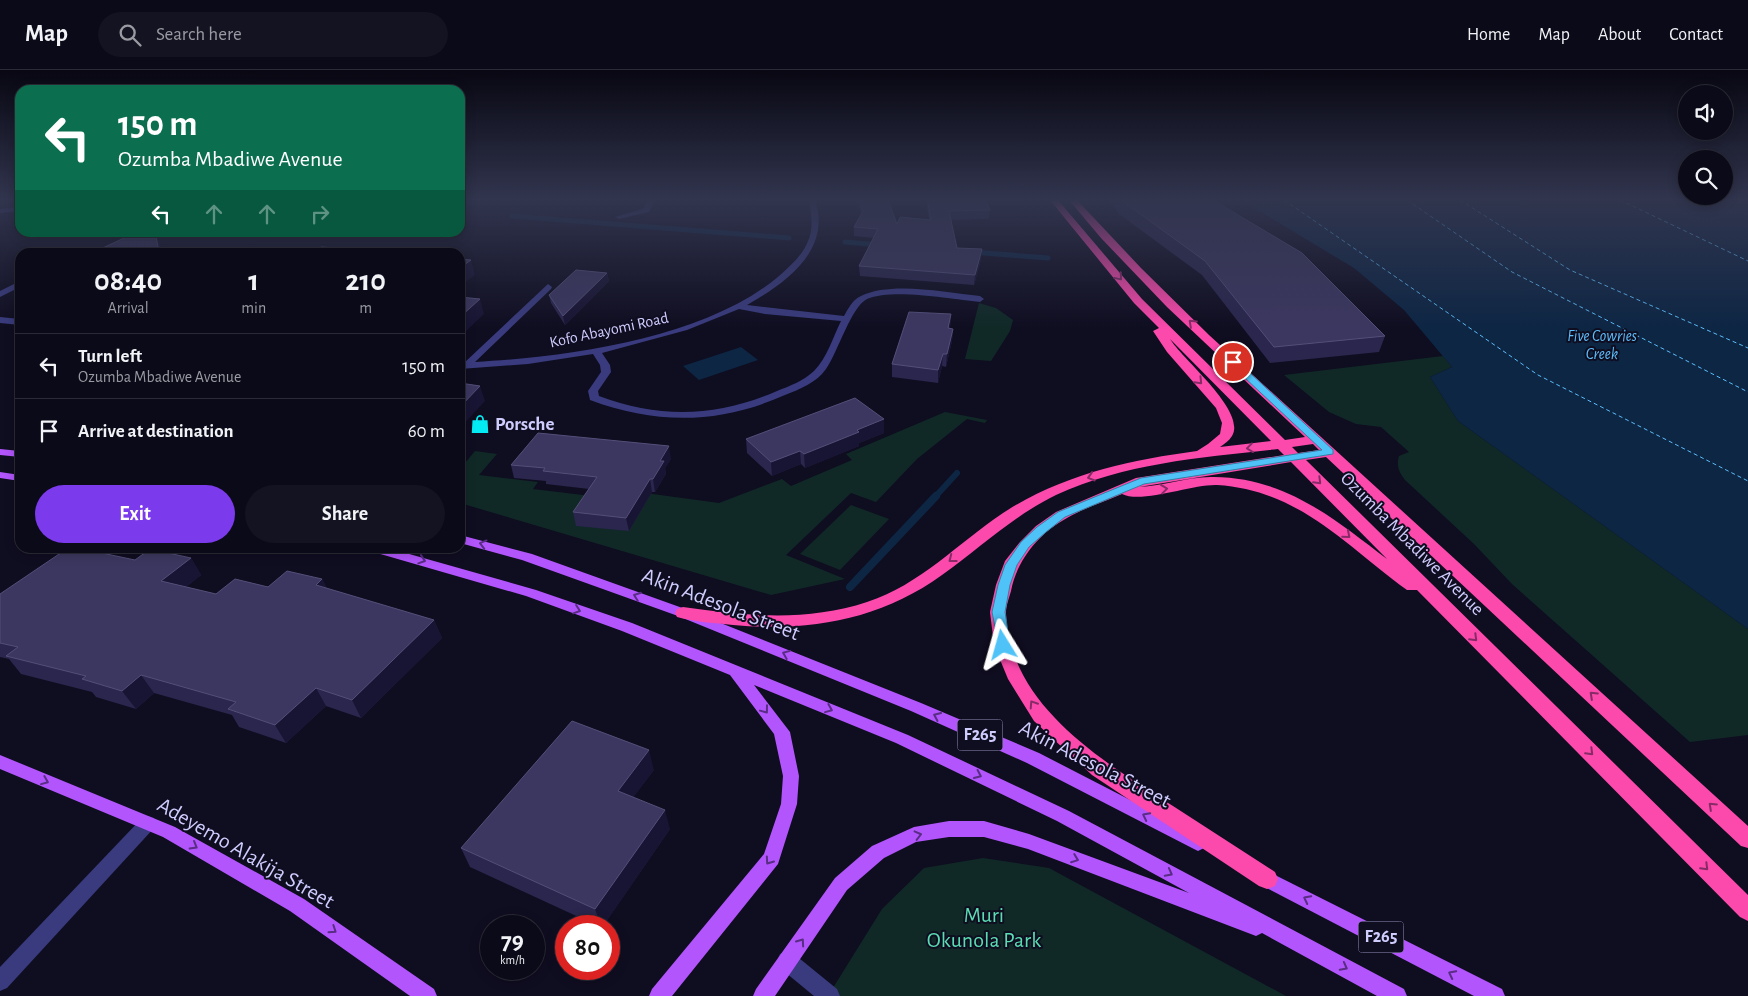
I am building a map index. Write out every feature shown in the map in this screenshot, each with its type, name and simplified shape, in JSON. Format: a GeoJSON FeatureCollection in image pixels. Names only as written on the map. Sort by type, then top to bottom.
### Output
{"type":"FeatureCollection","features":[{"type":"Feature","properties":{"kind":"highway","name":"Ozumba Mbadiwe Avenue"},"geometry":{"type":"LineString","coordinates":[[1090,243],[1138,300],[1281,445],[1748,910]]}},
{"type":"Feature","properties":{"kind":"highway","name":"Ozumba Mbadiwe Avenue"},"geometry":{"type":"LineString","coordinates":[[1111,243],[1153,287],[1316,440],[1748,839]]}},
{"type":"Feature","properties":{"kind":"highway"},"geometry":{"type":"LineString","coordinates":[[1138,300],[1171,350],[1222,407],[1227,418],[1226,435],[1213,447],[1193,455]]}},
{"type":"Feature","properties":{"kind":"highway"},"geometry":{"type":"LineString","coordinates":[[683,613],[734,621],[763,622],[824,620],[854,613],[907,591],[935,572],[1008,515],[1052,491],[1092,476],[1193,455],[1316,440]]}},
{"type":"Feature","properties":{"kind":"highway"},"geometry":{"type":"LineString","coordinates":[[1267,879],[1099,769],[1041,716],[1017,679],[1003,645],[998,612],[1011,565],[1025,545],[1042,529],[1062,515],[1141,481],[1293,456],[1330,452]]}},
{"type":"Feature","properties":{"kind":"highway"},"geometry":{"type":"LineString","coordinates":[[1115,493],[1164,489],[1213,481],[1251,484],[1269,490],[1319,513],[1394,574],[1439,604]]}},
{"type":"Feature","properties":{"kind":"main road"},"geometry":{"type":"LineString","coordinates":[[0,452],[15,454]]}},
{"type":"Feature","properties":{"kind":"main road"},"geometry":{"type":"LineString","coordinates":[[0,475],[15,477]]}},
{"type":"Feature","properties":{"kind":"main road","name":"Akin Adesola Street"},"geometry":{"type":"LineString","coordinates":[[465,540],[527,557],[683,613],[916,707],[1033,758],[1495,996]]}},
{"type":"Feature","properties":{"kind":"main road"},"geometry":{"type":"LineString","coordinates":[[392,553],[531,593],[627,627],[735,671],[782,732],[792,776],[788,804],[772,858],[659,996]]}},
{"type":"Feature","properties":{"kind":"main road","name":"F265"},"geometry":{"type":"LineString","coordinates":[[735,671],[902,739],[1063,816],[1397,996]]}},
{"type":"Feature","properties":{"kind":"main road","name":"Adeyemo Alakija Street"},"geometry":{"type":"LineString","coordinates":[[0,762],[169,832],[297,905],[427,996]]}},
{"type":"Feature","properties":{"kind":"main road"},"geometry":{"type":"LineString","coordinates":[[763,996],[840,884],[878,852],[914,835],[949,829],[984,829],[1029,842],[1301,944]]}},
{"type":"Feature","properties":{"kind":"street","name":"Kofo Abayomi Road"},"geometry":{"type":"LineString","coordinates":[[465,366],[520,362],[596,351],[663,335],[739,306],[784,277],[799,262],[812,243]]}},
{"type":"Feature","properties":{"kind":"street"},"geometry":{"type":"LineString","coordinates":[[0,294],[15,286]]}},
{"type":"Feature","properties":{"kind":"street"},"geometry":{"type":"LineString","coordinates":[[465,364],[548,286]]}},
{"type":"Feature","properties":{"kind":"street"},"geometry":{"type":"LineString","coordinates":[[596,351],[605,365],[606,372],[593,390],[594,398],[623,409],[682,415],[714,414],[745,408],[812,378],[822,368],[857,302],[880,294],[898,293],[980,299]]}},
{"type":"Feature","properties":{"kind":"street"},"geometry":{"type":"LineString","coordinates":[[739,306],[765,311],[848,319]]}},
{"type":"Feature","properties":{"kind":"street"},"geometry":{"type":"LineString","coordinates":[[0,320],[15,322]]}},
{"type":"Feature","properties":{"kind":"street"},"geometry":{"type":"LineString","coordinates":[[0,981],[148,823]]}},
{"type":"Feature","properties":{"kind":"street"},"geometry":{"type":"LineString","coordinates":[[787,961],[830,996]]}},
{"type":"Feature","properties":{"kind":"green space"},"geometry":{"type":"Polygon","coordinates":[[[979,303],[996,308],[1013,320],[1010,331],[991,361],[965,359],[979,303]]]}},
{"type":"Feature","properties":{"kind":"green space"},"geometry":{"type":"Polygon","coordinates":[[[1443,356],[1452,367],[1430,377],[1458,421],[1748,629],[1748,735],[1690,742],[1512,584],[1474,544],[1405,480],[1399,469],[1398,460],[1399,456],[1409,452],[1381,427],[1356,424],[1329,412],[1284,375],[1443,356]]]}},
{"type":"Feature","properties":{"kind":"green space"},"geometry":{"type":"Polygon","coordinates":[[[945,412],[987,420],[985,423],[967,419],[917,459],[876,502],[851,493],[786,555],[845,579],[771,595],[465,504],[465,463],[475,451],[497,454],[479,475],[538,482],[533,489],[616,499],[623,490],[719,503],[782,479],[791,486],[852,460],[846,454],[945,412]]]}},
{"type":"Feature","properties":{"kind":"green space"},"geometry":{"type":"Polygon","coordinates":[[[851,505],[889,519],[840,570],[800,554],[851,505]]]}},
{"type":"Feature","properties":{"kind":"green space","name":"Muri Okunola Park"},"geometry":{"type":"Polygon","coordinates":[[[983,858],[1049,868],[1286,996],[828,996],[882,909],[924,868],[983,858]]]}},
{"type":"Feature","properties":{"kind":"water","name":"Five Cowries Creek"},"geometry":{"type":"Polygon","coordinates":[[[1313,243],[1748,243],[1748,629],[1458,421],[1430,377],[1452,367],[1404,310],[1354,268],[1313,243]]]}},
{"type":"Feature","properties":{"kind":"water"},"geometry":{"type":"Polygon","coordinates":[[[741,347],[758,360],[699,380],[683,366],[741,347]]]}},
{"type":"Feature","properties":{"kind":"building"},"geometry":{"type":"Polygon","coordinates":[[[113,243],[157,243],[158,248],[103,248],[113,243]]]}},
{"type":"Feature","properties":{"kind":"building"},"geometry":{"type":"Polygon","coordinates":[[[871,243],[956,243],[957,248],[982,249],[975,275],[859,266],[871,243]]]}},
{"type":"Feature","properties":{"kind":"building"},"geometry":{"type":"Polygon","coordinates":[[[1181,243],[1286,243],[1302,253],[1385,336],[1274,347],[1205,261],[1181,243]]]}},
{"type":"Feature","properties":{"kind":"building"},"geometry":{"type":"Polygon","coordinates":[[[576,270],[607,273],[563,316],[549,295],[576,270]]]}},
{"type":"Feature","properties":{"kind":"building"},"geometry":{"type":"Polygon","coordinates":[[[465,298],[480,299],[465,312],[465,298]]]}},
{"type":"Feature","properties":{"kind":"building"},"geometry":{"type":"Polygon","coordinates":[[[909,312],[951,314],[948,328],[953,329],[947,354],[943,354],[938,370],[892,364],[909,312]]]}},
{"type":"Feature","properties":{"kind":"building"},"geometry":{"type":"Polygon","coordinates":[[[465,384],[480,386],[465,402],[465,384]]]}},
{"type":"Feature","properties":{"kind":"building"},"geometry":{"type":"Polygon","coordinates":[[[855,398],[884,419],[857,430],[859,432],[804,454],[800,451],[771,462],[746,439],[855,398]]]}},
{"type":"Feature","properties":{"kind":"building"},"geometry":{"type":"Polygon","coordinates":[[[538,433],[669,446],[660,461],[664,461],[653,479],[650,479],[626,518],[573,512],[597,477],[543,471],[545,468],[511,465],[538,433]]]}},
{"type":"Feature","properties":{"kind":"building"},"geometry":{"type":"Polygon","coordinates":[[[61,553],[102,553],[135,560],[145,553],[168,553],[191,558],[161,581],[216,594],[235,579],[268,587],[287,571],[322,579],[316,585],[434,620],[352,700],[316,688],[275,725],[228,709],[236,702],[141,675],[122,691],[82,679],[86,676],[6,656],[18,647],[0,643],[0,594],[61,553]]]}},
{"type":"Feature","properties":{"kind":"building"},"geometry":{"type":"Polygon","coordinates":[[[572,721],[649,750],[618,791],[665,810],[595,909],[461,848],[572,721]]]}},
{"type":"Feature","properties":{"kind":"waterway"},"geometry":{"type":"LineString","coordinates":[[859,243],[880,245]]}},
{"type":"Feature","properties":{"kind":"waterway"},"geometry":{"type":"LineString","coordinates":[[972,252],[1048,258]]}},
{"type":"Feature","properties":{"kind":"waterway"},"geometry":{"type":"LineString","coordinates":[[935,497],[957,473]]}},
{"type":"Feature","properties":{"kind":"waterway"},"geometry":{"type":"LineString","coordinates":[[850,587],[936,496]]}},
{"type":"Feature","properties":{"kind":"ferry route"},"geometry":{"type":"LineString","coordinates":[[1347,243],[1538,375],[1748,481]]}},
{"type":"Feature","properties":{"kind":"ferry route"},"geometry":{"type":"LineString","coordinates":[[1470,243],[1512,272],[1748,392]]}},
{"type":"Feature","properties":{"kind":"ferry route"},"geometry":{"type":"LineString","coordinates":[[1528,243],[1570,270],[1748,348]]}},
{"type":"Feature","properties":{"kind":"ferry route"},"geometry":{"type":"LineString","coordinates":[[1711,243],[1748,261]]}},
{"type":"Feature","properties":{"kind":"place","name":"Porsche"},"geometry":{"type":"Point","coordinates":[480,424]}},
{"type":"Feature","properties":{"kind":"route"},"geometry":{"type":"LineString","coordinates":[[1003,645],[998,612],[1011,565],[1025,545],[1042,529],[1062,515],[1141,481],[1293,456],[1330,452],[1233,362]]}}]}
